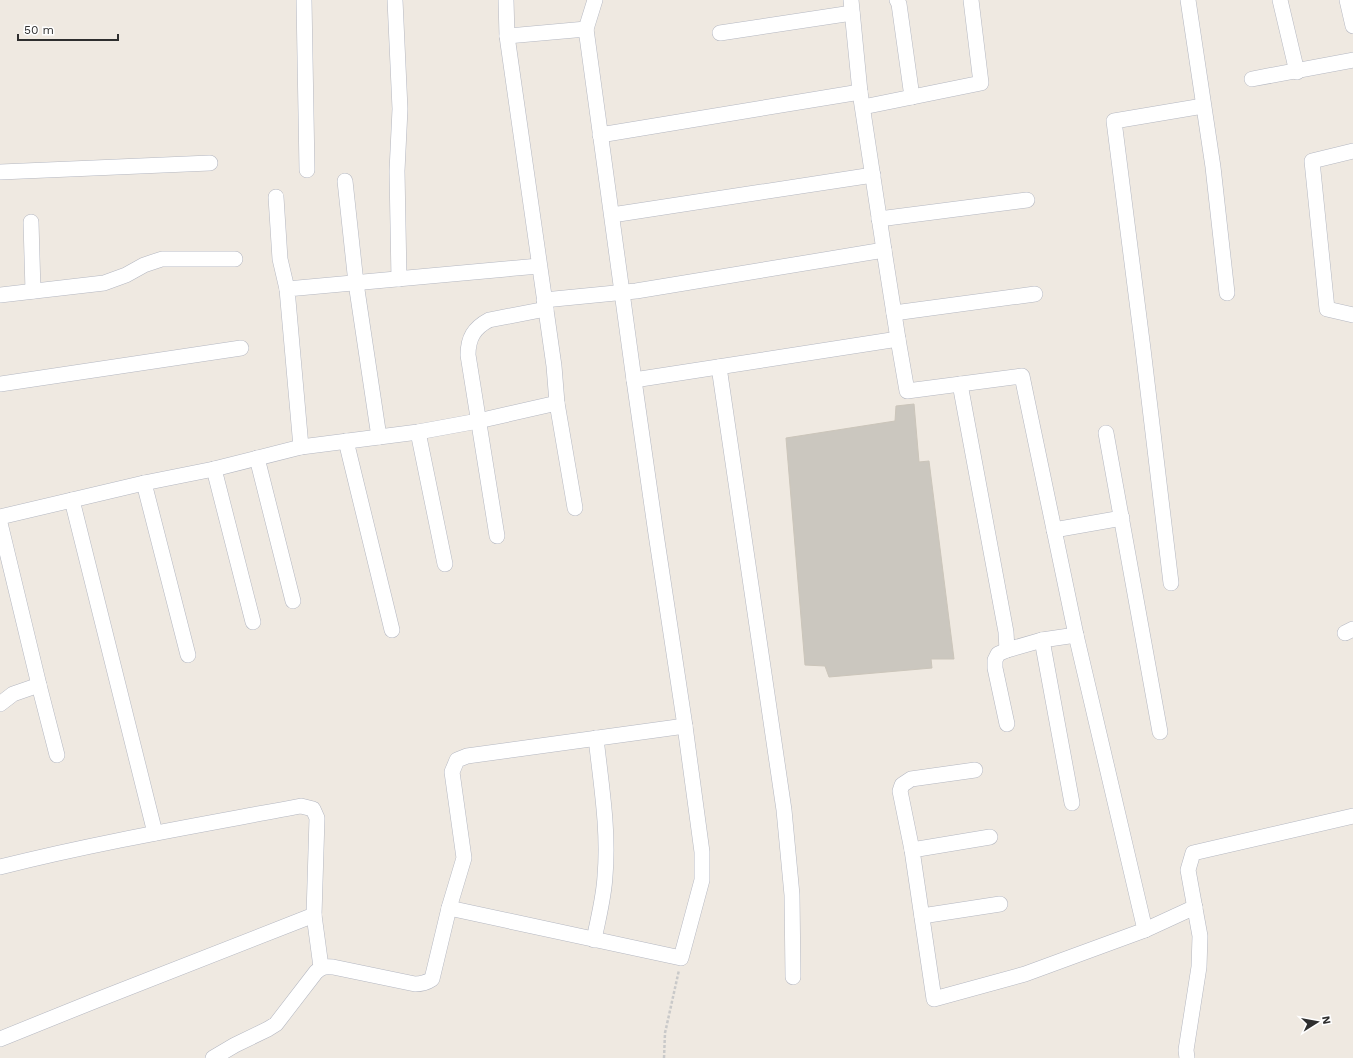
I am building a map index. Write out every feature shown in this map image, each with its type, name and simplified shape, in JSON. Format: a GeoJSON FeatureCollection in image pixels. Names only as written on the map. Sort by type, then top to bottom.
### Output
{"type":"FeatureCollection","features":[{"type":"Feature","properties":{"kind":"street"},"geometry":{"type":"LineString","coordinates":[[304,0],[307,170]]}},
{"type":"Feature","properties":{"kind":"street"},"geometry":{"type":"LineString","coordinates":[[396,0],[400,109],[396,172],[399,279]]}},
{"type":"Feature","properties":{"kind":"street"},"geometry":{"type":"LineString","coordinates":[[506,0],[507,36],[554,366],[557,403],[575,508]]}},
{"type":"Feature","properties":{"kind":"street"},"geometry":{"type":"LineString","coordinates":[[449,908],[681,958],[702,880],[702,852],[685,726],[634,380],[586,29],[595,0]]}},
{"type":"Feature","properties":{"kind":"street"},"geometry":{"type":"LineString","coordinates":[[897,0],[899,4],[912,97]]}},
{"type":"Feature","properties":{"kind":"street"},"geometry":{"type":"LineString","coordinates":[[863,107],[981,83],[971,0]]}},
{"type":"Feature","properties":{"kind":"street"},"geometry":{"type":"LineString","coordinates":[[1188,0],[1212,167],[1227,293]]}},
{"type":"Feature","properties":{"kind":"street"},"geometry":{"type":"LineString","coordinates":[[1280,0],[1297,72]]}},
{"type":"Feature","properties":{"kind":"street"},"geometry":{"type":"LineString","coordinates":[[1347,0],[1353,26]]}},
{"type":"Feature","properties":{"kind":"street"},"geometry":{"type":"LineString","coordinates":[[720,33],[851,6],[860,92],[907,391],[1022,376],[1076,635],[1145,930]]}},
{"type":"Feature","properties":{"kind":"street"},"geometry":{"type":"LineString","coordinates":[[507,36],[586,29]]}},
{"type":"Feature","properties":{"kind":"street"},"geometry":{"type":"LineString","coordinates":[[1252,79],[1297,72],[1353,60]]}},
{"type":"Feature","properties":{"kind":"street"},"geometry":{"type":"LineString","coordinates":[[600,135],[860,92]]}},
{"type":"Feature","properties":{"kind":"street"},"geometry":{"type":"LineString","coordinates":[[1171,583],[1114,121],[1203,106]]}},
{"type":"Feature","properties":{"kind":"street"},"geometry":{"type":"LineString","coordinates":[[1353,151],[1312,161],[1327,309],[1353,315]]}},
{"type":"Feature","properties":{"kind":"street"},"geometry":{"type":"LineString","coordinates":[[0,172],[210,163]]}},
{"type":"Feature","properties":{"kind":"street"},"geometry":{"type":"LineString","coordinates":[[612,214],[873,175]]}},
{"type":"Feature","properties":{"kind":"street"},"geometry":{"type":"LineString","coordinates":[[345,180],[356,283],[379,437]]}},
{"type":"Feature","properties":{"kind":"street"},"geometry":{"type":"LineString","coordinates":[[276,197],[280,260],[287,289],[301,447]]}},
{"type":"Feature","properties":{"kind":"street"},"geometry":{"type":"LineString","coordinates":[[879,219],[1027,200]]}},
{"type":"Feature","properties":{"kind":"street"},"geometry":{"type":"LineString","coordinates":[[31,222],[32,291]]}},
{"type":"Feature","properties":{"kind":"street"},"geometry":{"type":"LineString","coordinates":[[497,536],[468,355],[470,338],[480,325],[489,320],[545,304],[636,291],[884,250]]}},
{"type":"Feature","properties":{"kind":"street"},"geometry":{"type":"LineString","coordinates":[[0,295],[104,283],[126,275],[144,265],[162,259],[236,259]]}},
{"type":"Feature","properties":{"kind":"street"},"geometry":{"type":"LineString","coordinates":[[287,289],[539,266]]}},
{"type":"Feature","properties":{"kind":"street"},"geometry":{"type":"LineString","coordinates":[[894,313],[1035,294]]}},
{"type":"Feature","properties":{"kind":"street"},"geometry":{"type":"LineString","coordinates":[[634,380],[898,339]]}},
{"type":"Feature","properties":{"kind":"street"},"geometry":{"type":"LineString","coordinates":[[0,384],[241,348]]}},
{"type":"Feature","properties":{"kind":"street"},"geometry":{"type":"LineString","coordinates":[[719,367],[784,810],[792,895],[793,977]]}},
{"type":"Feature","properties":{"kind":"street"},"geometry":{"type":"LineString","coordinates":[[960,384],[1006,632],[1007,650]]}},
{"type":"Feature","properties":{"kind":"street"},"geometry":{"type":"LineString","coordinates":[[0,517],[144,483],[214,469],[301,447],[418,432],[478,421],[557,403]]}},
{"type":"Feature","properties":{"kind":"street"},"geometry":{"type":"LineString","coordinates":[[418,432],[445,564]]}},
{"type":"Feature","properties":{"kind":"street"},"geometry":{"type":"LineString","coordinates":[[1106,433],[1160,732]]}},
{"type":"Feature","properties":{"kind":"street"},"geometry":{"type":"LineString","coordinates":[[346,441],[392,630]]}},
{"type":"Feature","properties":{"kind":"street"},"geometry":{"type":"LineString","coordinates":[[257,458],[293,601]]}},
{"type":"Feature","properties":{"kind":"street"},"geometry":{"type":"LineString","coordinates":[[214,469],[253,622]]}},
{"type":"Feature","properties":{"kind":"street"},"geometry":{"type":"LineString","coordinates":[[144,483],[188,655]]}},
{"type":"Feature","properties":{"kind":"street"},"geometry":{"type":"LineString","coordinates":[[72,500],[155,834]]}},
{"type":"Feature","properties":{"kind":"street"},"geometry":{"type":"LineString","coordinates":[[1054,530],[1122,518]]}},
{"type":"Feature","properties":{"kind":"street"},"geometry":{"type":"LineString","coordinates":[[0,523],[39,685],[58,755]]}},
{"type":"Feature","properties":{"kind":"street"},"geometry":{"type":"LineString","coordinates":[[1007,724],[995,668],[995,660],[998,654],[1042,640],[1076,635]]}},
{"type":"Feature","properties":{"kind":"street"},"geometry":{"type":"LineString","coordinates":[[1042,640],[1072,803]]}},
{"type":"Feature","properties":{"kind":"street"},"geometry":{"type":"LineString","coordinates":[[0,704],[13,694],[39,685]]}},
{"type":"Feature","properties":{"kind":"street"},"geometry":{"type":"LineString","coordinates":[[213,1058],[276,1024],[321,967],[334,967],[415,984],[427,982],[432,979],[449,908],[464,858],[452,772],[456,760],[467,756],[685,726]]}},
{"type":"Feature","properties":{"kind":"street"},"geometry":{"type":"LineString","coordinates":[[594,940],[605,878],[606,857],[606,834],[596,738]]}},
{"type":"Feature","properties":{"kind":"street"},"geometry":{"type":"LineString","coordinates":[[976,770],[911,779],[902,785],[900,792],[912,850],[934,999],[1025,974],[1145,930],[1195,907]]}},
{"type":"Feature","properties":{"kind":"street"},"geometry":{"type":"LineString","coordinates":[[0,867],[155,834],[301,806],[313,809],[317,818],[314,915],[321,967]]}},
{"type":"Feature","properties":{"kind":"street"},"geometry":{"type":"LineString","coordinates":[[1186,1058],[1199,967],[1200,936],[1188,870],[1193,852],[1353,816]]}},
{"type":"Feature","properties":{"kind":"street"},"geometry":{"type":"LineString","coordinates":[[912,850],[990,837]]}},
{"type":"Feature","properties":{"kind":"street"},"geometry":{"type":"LineString","coordinates":[[922,916],[1000,904]]}},
{"type":"Feature","properties":{"kind":"street"},"geometry":{"type":"LineString","coordinates":[[0,1039],[314,915]]}},
{"type":"Feature","properties":{"kind":"path"},"geometry":{"type":"LineString","coordinates":[[664,1058],[665,1033],[681,958]]}},
{"type":"Feature","properties":{"kind":"building"},"geometry":{"type":"Polygon","coordinates":[[[914,404],[919,462],[929,461],[954,659],[931,659],[932,668],[829,677],[825,666],[805,665],[786,438],[895,421],[896,406],[914,404]]]}}]}
